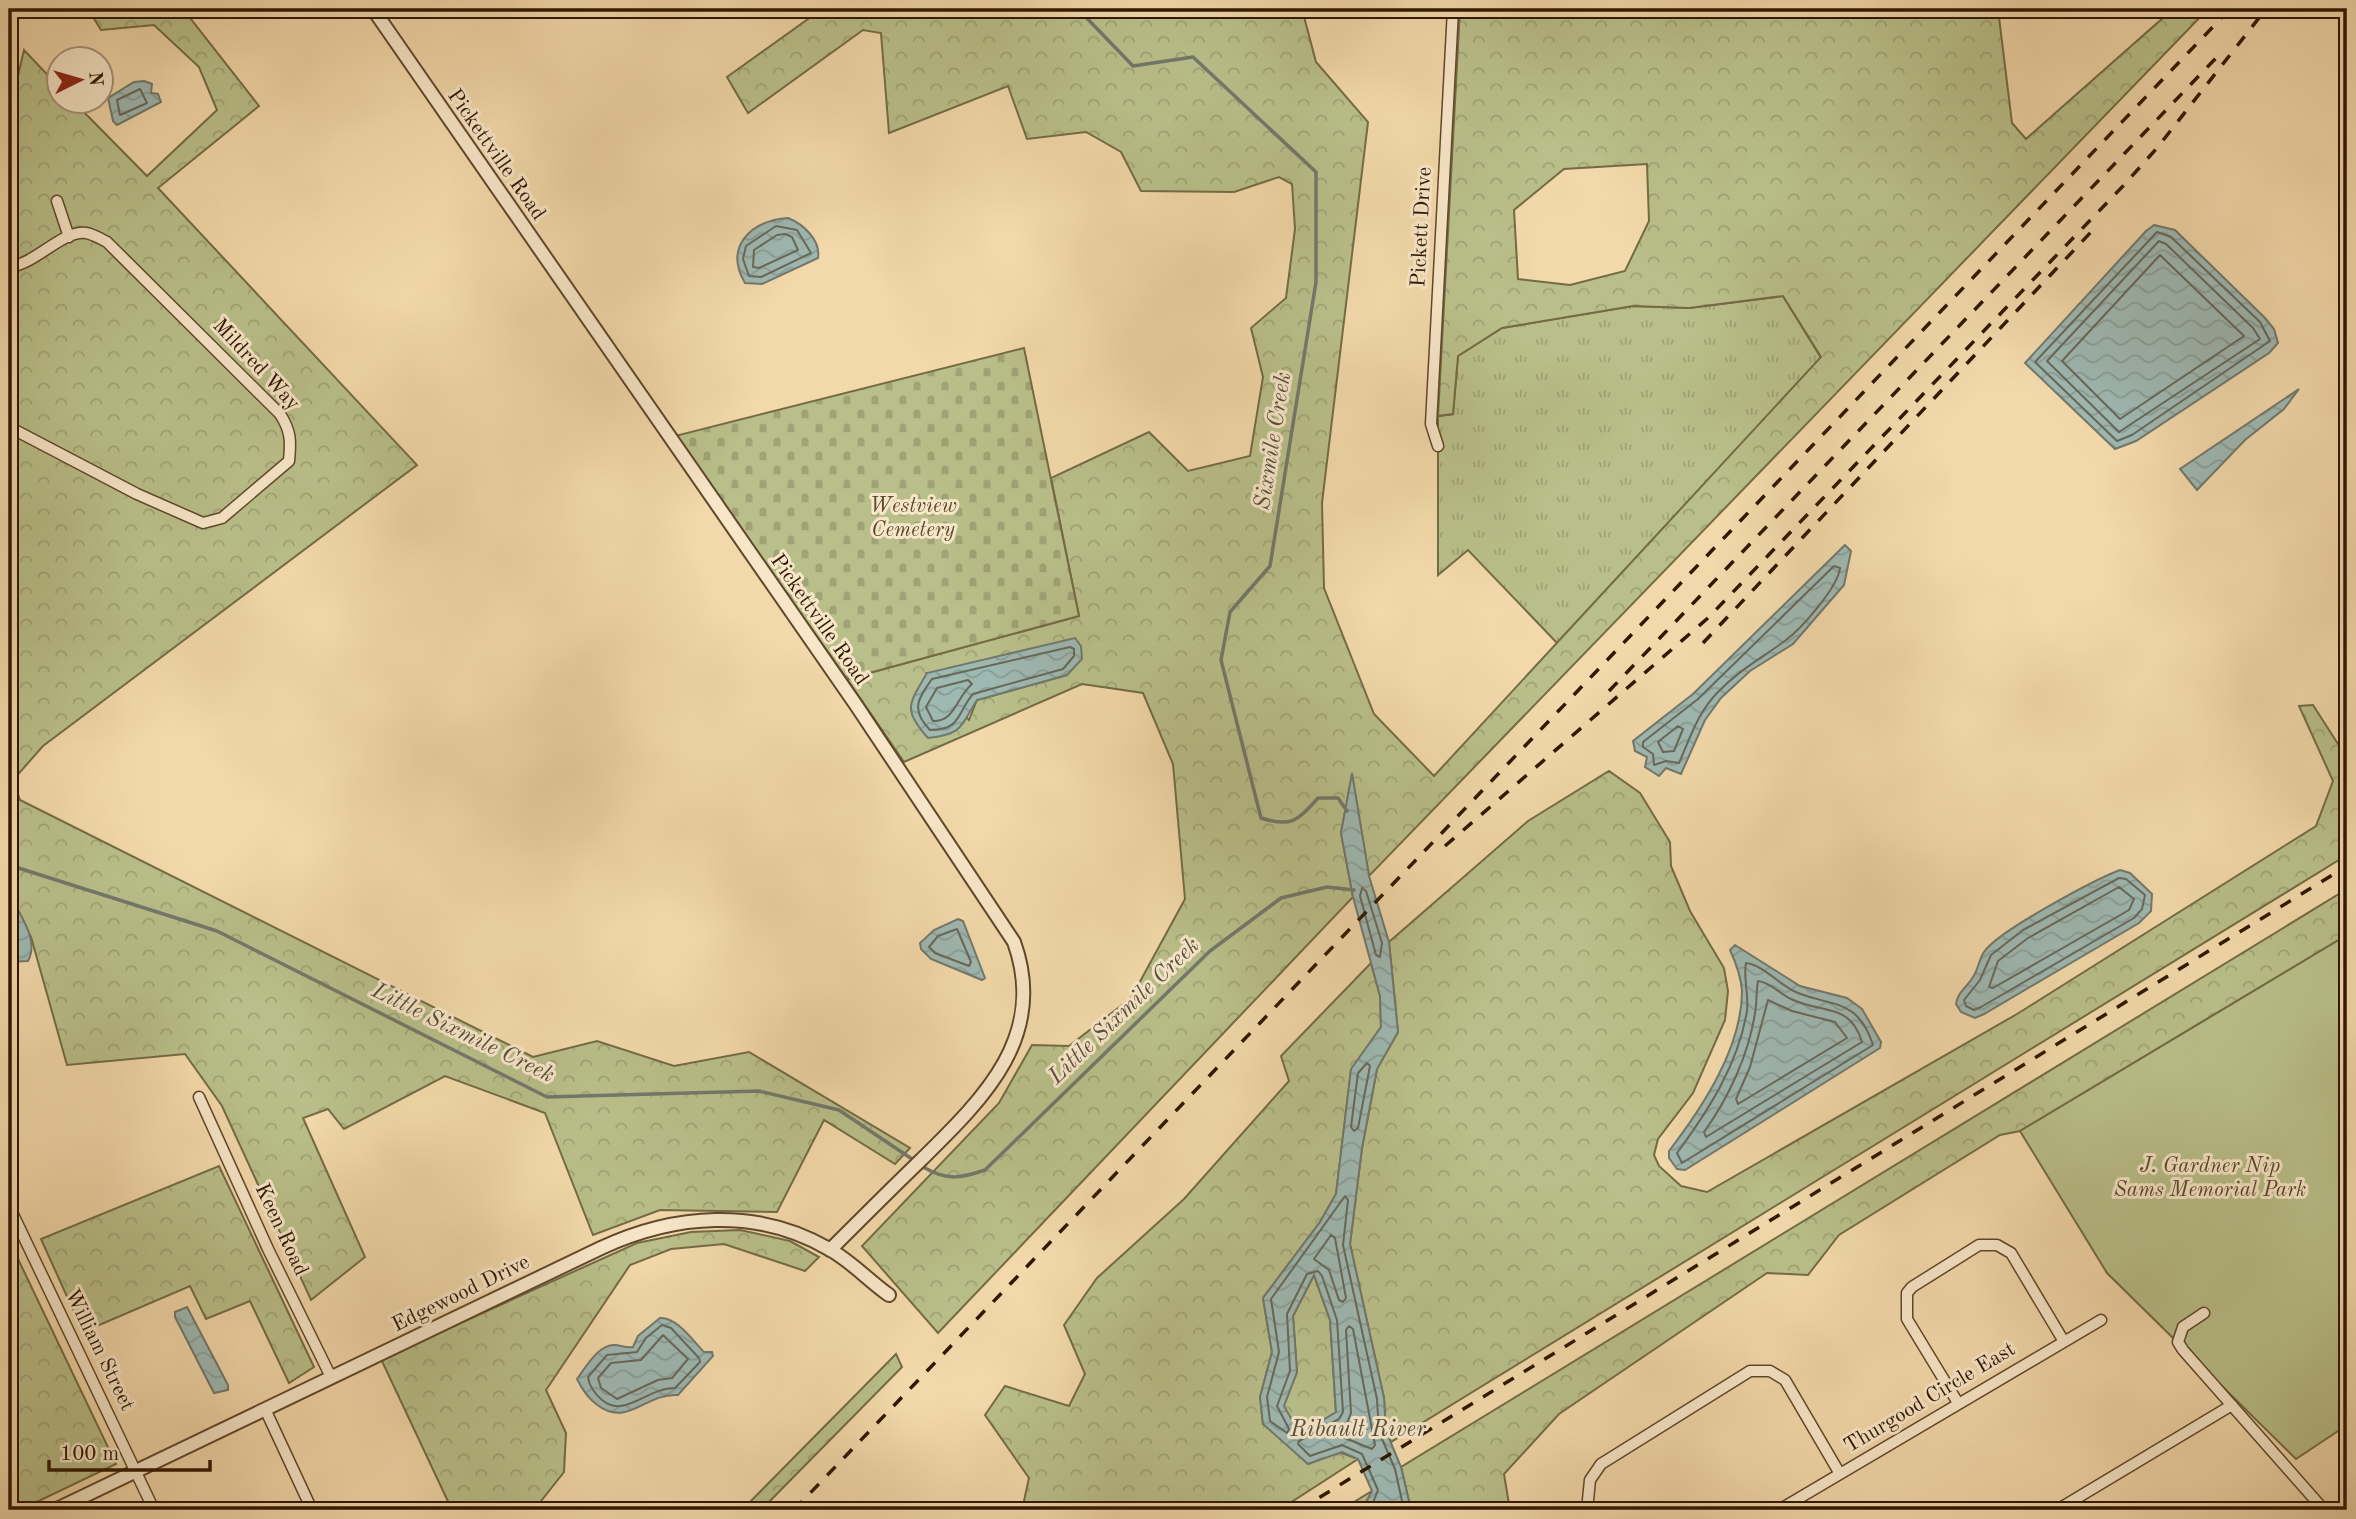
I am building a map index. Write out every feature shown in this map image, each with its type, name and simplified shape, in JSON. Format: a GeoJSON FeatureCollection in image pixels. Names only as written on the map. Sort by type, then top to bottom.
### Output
{"type":"FeatureCollection","features":[{"type":"Feature","properties":{"kind":"street","name":"Pickettville Road"},"geometry":{"type":"LineString","coordinates":[[373,9],[856,705],[1014,942],[1023,979],[1023,1003],[1017,1034],[1005,1063],[956,1125],[830,1250]]}},
{"type":"Feature","properties":{"kind":"street","name":"Pickett Drive"},"geometry":{"type":"LineString","coordinates":[[1438,446],[1431,424],[1453,9]]}},
{"type":"Feature","properties":{"kind":"street"},"geometry":{"type":"LineString","coordinates":[[9,267],[34,260],[69,237],[57,201]]}},
{"type":"Feature","properties":{"kind":"street","name":"Mildred Way"},"geometry":{"type":"LineString","coordinates":[[9,427],[137,494],[203,523],[222,518],[289,461],[290,430],[280,414],[107,242],[85,233],[69,237]]}},
{"type":"Feature","properties":{"kind":"street","name":"Keen Road"},"geometry":{"type":"LineString","coordinates":[[199,1097],[268,1249],[331,1377]]}},
{"type":"Feature","properties":{"kind":"street","name":"William Street"},"geometry":{"type":"LineString","coordinates":[[9,1206],[154,1510]]}},
{"type":"Feature","properties":{"kind":"street","name":"Edgewood Drive"},"geometry":{"type":"LineString","coordinates":[[55,1510],[601,1248],[652,1227],[680,1221],[739,1221],[794,1233],[830,1250],[889,1295]]}},
{"type":"Feature","properties":{"kind":"street"},"geometry":{"type":"LineString","coordinates":[[1958,1403],[1908,1319],[1905,1302],[1912,1287],[1979,1245],[1997,1245],[2011,1253],[2063,1340]]}},
{"type":"Feature","properties":{"kind":"street"},"geometry":{"type":"LineString","coordinates":[[2204,1312],[2183,1327],[2179,1342],[2183,1350],[2323,1510]]}},
{"type":"Feature","properties":{"kind":"street","name":"Thurgood Circle East"},"geometry":{"type":"LineString","coordinates":[[1779,1510],[2101,1320]]}},
{"type":"Feature","properties":{"kind":"street"},"geometry":{"type":"LineString","coordinates":[[1587,1510],[1590,1480],[1601,1464],[1750,1371],[1770,1371],[1785,1380],[1840,1474]]}},
{"type":"Feature","properties":{"kind":"street"},"geometry":{"type":"LineString","coordinates":[[2057,1510],[2232,1405]]}},
{"type":"Feature","properties":{"kind":"street"},"geometry":{"type":"LineString","coordinates":[[265,1409],[312,1510]]}},
{"type":"Feature","properties":{"kind":"green space"},"geometry":{"type":"Polygon","coordinates":[[[88,9],[183,9],[259,106],[158,188],[417,465],[43,746],[13,780],[20,800],[533,1057],[597,1041],[674,1066],[749,1052],[910,1148],[895,1164],[824,1120],[777,1212],[660,1210],[593,1235],[545,1113],[445,1076],[344,1129],[328,1109],[303,1118],[365,1257],[311,1300],[222,1106],[185,1054],[67,1065],[31,937],[9,898],[9,114],[24,50],[46,73],[46,116],[88,116],[147,176],[217,110],[199,67],[154,25],[101,30],[88,9]]]}},
{"type":"Feature","properties":{"kind":"green space"},"geometry":{"type":"Polygon","coordinates":[[[822,9],[1302,9],[1316,62],[1368,122],[1322,503],[1324,588],[1374,714],[1434,776],[1821,357],[1783,296],[1689,308],[1633,306],[1502,328],[1458,356],[1453,414],[1438,416],[1460,9],[1998,9],[2012,123],[2026,139],[2173,9],[2208,9],[1369,876],[1352,776],[1341,833],[1353,897],[938,1333],[862,1246],[999,1103],[1032,1045],[1069,1046],[1131,998],[1185,899],[1173,764],[1143,693],[1082,684],[904,762],[847,679],[1079,616],[1051,478],[1149,432],[1188,471],[1250,456],[1263,377],[1251,328],[1286,298],[1295,229],[1292,184],[1279,177],[1234,192],[1141,191],[1121,152],[1086,132],[1027,139],[1008,86],[889,133],[881,33],[863,30],[748,113],[727,77],[822,9]],[[1647,164],[1564,169],[1514,210],[1518,279],[1570,285],[1625,271],[1649,221],[1647,164]],[[927,673],[969,720],[977,700],[1067,675],[927,673]]]}},
{"type":"Feature","properties":{"kind":"green space"},"geometry":{"type":"Polygon","coordinates":[[[1783,296],[1821,358],[1557,643],[1468,550],[1438,575],[1438,416],[1453,414],[1458,356],[1502,328],[1633,306],[1689,308],[1783,296]]]}},
{"type":"Feature","properties":{"kind":"green space","name":"Westview Cemetery"},"geometry":{"type":"Polygon","coordinates":[[[1024,348],[1079,616],[847,679],[675,436],[1024,348]]]}},
{"type":"Feature","properties":{"kind":"green space"},"geometry":{"type":"Polygon","coordinates":[[[2313,705],[2347,758],[2347,855],[1391,1442],[1386,1431],[1384,1398],[1350,1244],[1362,1148],[1377,1069],[1398,1032],[1389,942],[1528,821],[1609,771],[1640,793],[1670,842],[1671,866],[1690,911],[1724,968],[1728,991],[1725,1020],[1693,1093],[1658,1139],[1654,1155],[1659,1166],[1681,1186],[1707,1192],[2017,1014],[2316,826],[2333,781],[2299,706],[2313,705]]]}},
{"type":"Feature","properties":{"kind":"green space"},"geometry":{"type":"Polygon","coordinates":[[[2347,889],[2347,935],[2020,1131],[2000,1135],[1839,1235],[1808,1275],[1767,1273],[1559,1414],[1504,1474],[1510,1510],[1411,1510],[1401,1467],[2347,889]]]}},
{"type":"Feature","properties":{"kind":"green space","name":"J. Gardner Nip Sams Memorial Park"},"geometry":{"type":"Polygon","coordinates":[[[2347,935],[2347,1425],[2296,1459],[2107,1273],[2020,1131],[2347,935]]]}},
{"type":"Feature","properties":{"kind":"green space"},"geometry":{"type":"Polygon","coordinates":[[[1371,963],[1380,996],[1381,1027],[1351,1070],[1336,1194],[1320,1222],[1263,1298],[1272,1352],[1260,1397],[1263,1424],[1358,1459],[1279,1510],[1022,1510],[1029,1478],[985,1415],[1005,1386],[1069,1406],[1085,1374],[1064,1325],[1097,1278],[1184,1199],[1289,1081],[1281,1056],[1371,963]]]}},
{"type":"Feature","properties":{"kind":"green space"},"geometry":{"type":"Polygon","coordinates":[[[219,1166],[314,1367],[289,1383],[250,1301],[206,1319],[190,1286],[83,1332],[41,1239],[219,1166]]]}},
{"type":"Feature","properties":{"kind":"green space"},"geometry":{"type":"Polygon","coordinates":[[[740,1230],[790,1241],[819,1257],[805,1271],[724,1244],[671,1249],[630,1265],[546,1390],[566,1433],[564,1472],[534,1510],[452,1510],[381,1359],[637,1243],[691,1232],[740,1230]]]}},
{"type":"Feature","properties":{"kind":"green space"},"geometry":{"type":"Polygon","coordinates":[[[9,1240],[116,1464],[20,1510],[9,1510],[9,1240]]]}},
{"type":"Feature","properties":{"kind":"green space"},"geometry":{"type":"Polygon","coordinates":[[[1314,1275],[1330,1320],[1336,1413],[1300,1434],[1283,1406],[1297,1372],[1293,1316],[1314,1275]]]}},
{"type":"Feature","properties":{"kind":"green space"},"geometry":{"type":"Polygon","coordinates":[[[896,1354],[902,1367],[761,1510],[742,1510],[896,1354]]]}},
{"type":"Feature","properties":{"kind":"green space"},"geometry":{"type":"Polygon","coordinates":[[[1372,1491],[1362,1510],[1341,1510],[1372,1491]]]}},
{"type":"Feature","properties":{"kind":"water"},"geometry":{"type":"Polygon","coordinates":[[[134,82],[152,84],[151,93],[158,94],[161,102],[117,125],[112,116],[116,116],[116,93],[134,82]]]}},
{"type":"Feature","properties":{"kind":"water"},"geometry":{"type":"Polygon","coordinates":[[[788,218],[810,233],[817,245],[818,258],[762,284],[745,283],[739,270],[738,258],[739,247],[744,238],[762,224],[788,218]]]}},
{"type":"Feature","properties":{"kind":"water"},"geometry":{"type":"Polygon","coordinates":[[[2154,225],[2175,230],[2265,318],[2274,329],[2278,343],[2269,353],[2136,441],[2115,449],[2025,363],[2154,225]]]}},
{"type":"Feature","properties":{"kind":"water"},"geometry":{"type":"Polygon","coordinates":[[[2299,389],[2284,409],[2245,440],[2197,490],[2180,469],[2299,389]]]}},
{"type":"Feature","properties":{"kind":"water"},"geometry":{"type":"Polygon","coordinates":[[[1845,545],[1851,551],[1844,585],[1793,644],[1750,671],[1721,698],[1705,720],[1681,774],[1666,768],[1659,776],[1645,767],[1647,757],[1635,751],[1633,741],[1693,694],[1845,545]]]}},
{"type":"Feature","properties":{"kind":"water"},"geometry":{"type":"Polygon","coordinates":[[[1075,638],[1081,646],[1082,659],[1067,675],[977,700],[959,728],[948,734],[928,738],[914,720],[911,706],[927,673],[1075,638]]]}},
{"type":"Feature","properties":{"kind":"water","name":"Ribault River"},"geometry":{"type":"Polygon","coordinates":[[[1352,773],[1369,876],[1389,942],[1398,1032],[1377,1069],[1362,1148],[1350,1244],[1384,1398],[1386,1431],[1401,1467],[1411,1510],[1362,1510],[1372,1491],[1358,1459],[1342,1452],[1308,1464],[1263,1424],[1260,1397],[1272,1352],[1263,1298],[1320,1222],[1336,1194],[1351,1069],[1381,1027],[1380,996],[1353,897],[1341,833],[1352,773]],[[1314,1275],[1293,1316],[1297,1372],[1284,1406],[1300,1434],[1336,1412],[1330,1320],[1314,1275]]]}},
{"type":"Feature","properties":{"kind":"water"},"geometry":{"type":"Polygon","coordinates":[[[2120,870],[2130,873],[2152,894],[2151,911],[2139,923],[1984,1014],[1975,1018],[1961,1012],[1956,1004],[1958,997],[1975,974],[1984,952],[1993,943],[2048,907],[2120,870]]]}},
{"type":"Feature","properties":{"kind":"water"},"geometry":{"type":"Polygon","coordinates":[[[9,898],[13,900],[25,922],[30,938],[32,946],[28,961],[9,962],[9,898]]]}},
{"type":"Feature","properties":{"kind":"water"},"geometry":{"type":"Polygon","coordinates":[[[958,919],[963,921],[985,978],[982,980],[931,959],[921,949],[920,943],[934,930],[958,919]]]}},
{"type":"Feature","properties":{"kind":"water"},"geometry":{"type":"Polygon","coordinates":[[[1735,945],[1800,986],[1847,998],[1862,1009],[1881,1042],[1880,1048],[1685,1170],[1677,1169],[1669,1158],[1669,1151],[1707,1097],[1728,1055],[1735,1034],[1742,991],[1730,950],[1735,945]]]}},
{"type":"Feature","properties":{"kind":"water"},"geometry":{"type":"Polygon","coordinates":[[[187,1307],[228,1385],[228,1390],[214,1393],[175,1317],[175,1312],[187,1307]]]}},
{"type":"Feature","properties":{"kind":"water"},"geometry":{"type":"Polygon","coordinates":[[[660,1318],[678,1325],[704,1352],[712,1352],[713,1356],[678,1395],[655,1399],[627,1412],[618,1413],[607,1411],[596,1404],[577,1379],[589,1362],[610,1345],[633,1347],[638,1336],[660,1318]]]}},
{"type":"Feature","properties":{"kind":"waterway","name":"Sixmile Creek"},"geometry":{"type":"LineString","coordinates":[[1078,9],[1133,66],[1193,57],[1316,172],[1316,282],[1270,566],[1230,612],[1221,660],[1261,818],[1280,822],[1294,820],[1318,798],[1338,798],[1347,811]]}},
{"type":"Feature","properties":{"kind":"waterway","name":"Little Sixmile Creek"},"geometry":{"type":"LineString","coordinates":[[9,865],[217,931],[547,1097],[759,1091],[839,1110],[912,1159]]}},
{"type":"Feature","properties":{"kind":"waterway","name":"Little Sixmile Creek"},"geometry":{"type":"LineString","coordinates":[[925,1168],[940,1175],[955,1177],[985,1170],[1210,951],[1281,898],[1327,887],[1354,890]]}},
{"type":"Feature","properties":{"kind":"railway"},"geometry":{"type":"LineString","coordinates":[[794,1510],[2230,9]]}},
{"type":"Feature","properties":{"kind":"railway"},"geometry":{"type":"LineString","coordinates":[[1445,846],[1708,618],[2124,185],[2157,148],[2266,9]]}},
{"type":"Feature","properties":{"kind":"railway"},"geometry":{"type":"LineString","coordinates":[[1609,691],[2217,57]]}},
{"type":"Feature","properties":{"kind":"railway"},"geometry":{"type":"LineString","coordinates":[[1703,643],[2092,231]]}},
{"type":"Feature","properties":{"kind":"railway"},"geometry":{"type":"LineString","coordinates":[[1299,1510],[2347,866]]}}]}
